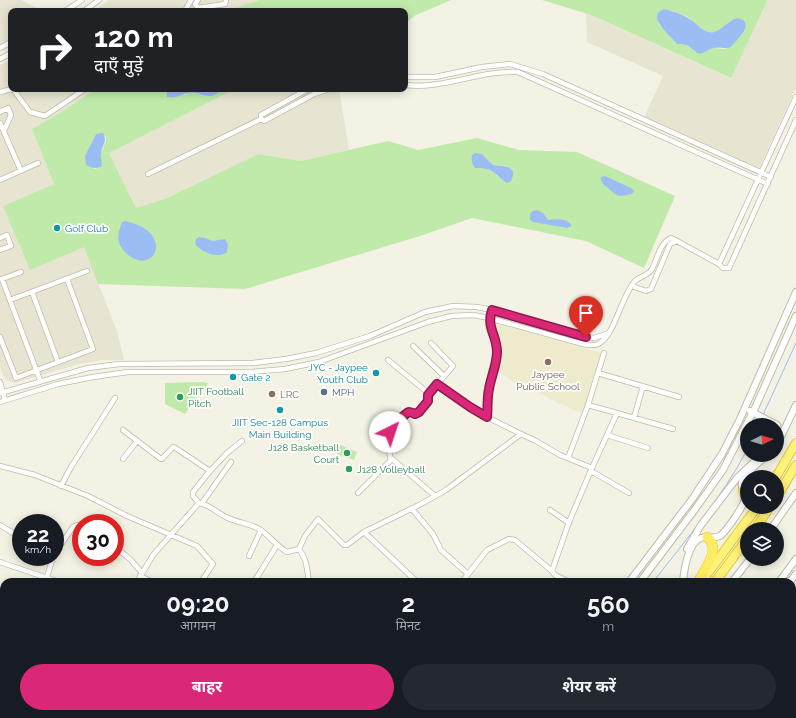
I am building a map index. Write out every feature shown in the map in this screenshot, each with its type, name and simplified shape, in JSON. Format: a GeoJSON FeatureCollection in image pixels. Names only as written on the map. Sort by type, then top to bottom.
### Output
{"type":"FeatureCollection","features":[{"type":"Feature","properties":{"kind":"highway"},"geometry":{"type":"LineString","coordinates":[[780,470],[796,443]]}},
{"type":"Feature","properties":{"kind":"highway"},"geometry":{"type":"LineString","coordinates":[[784,485],[796,465]]}},
{"type":"Feature","properties":{"kind":"highway"},"geometry":{"type":"LineString","coordinates":[[705,578],[752,514]]}},
{"type":"Feature","properties":{"kind":"highway"},"geometry":{"type":"LineString","coordinates":[[700,578],[711,558],[714,547],[713,543],[707,537]]}},
{"type":"Feature","properties":{"kind":"highway"},"geometry":{"type":"LineString","coordinates":[[718,578],[740,548]]}},
{"type":"Feature","properties":{"kind":"street"},"geometry":{"type":"LineString","coordinates":[[70,8],[82,0]]}},
{"type":"Feature","properties":{"kind":"street"},"geometry":{"type":"LineString","coordinates":[[88,8],[99,0]]}},
{"type":"Feature","properties":{"kind":"street"},"geometry":{"type":"LineString","coordinates":[[198,0],[195,4],[198,8],[225,4],[226,1]]}},
{"type":"Feature","properties":{"kind":"street"},"geometry":{"type":"LineString","coordinates":[[408,77],[435,77],[482,67],[510,64],[528,69],[561,83],[771,177]]}},
{"type":"Feature","properties":{"kind":"street"},"geometry":{"type":"LineString","coordinates":[[408,85],[435,85],[502,71],[518,72],[768,184]]}},
{"type":"Feature","properties":{"kind":"street"},"geometry":{"type":"LineString","coordinates":[[558,89],[561,83]]}},
{"type":"Feature","properties":{"kind":"street"},"geometry":{"type":"LineString","coordinates":[[14,92],[30,112],[45,116],[81,92]]}},
{"type":"Feature","properties":{"kind":"street"},"geometry":{"type":"LineString","coordinates":[[261,119],[261,115],[303,92]]}},
{"type":"Feature","properties":{"kind":"street"},"geometry":{"type":"LineString","coordinates":[[148,174],[320,92]]}},
{"type":"Feature","properties":{"kind":"street"},"geometry":{"type":"LineString","coordinates":[[719,264],[796,97]]}},
{"type":"Feature","properties":{"kind":"street"},"geometry":{"type":"LineString","coordinates":[[0,112],[8,108],[11,115],[4,131]]}},
{"type":"Feature","properties":{"kind":"street"},"geometry":{"type":"LineString","coordinates":[[0,382],[2,401],[58,384],[128,372],[252,372],[285,369],[318,362],[451,316],[473,315],[489,318],[590,346],[597,345],[609,333],[632,286],[636,281],[651,271],[667,239],[671,238],[677,241],[719,264],[723,268],[726,269],[731,266],[796,120]]}},
{"type":"Feature","properties":{"kind":"street"},"geometry":{"type":"LineString","coordinates":[[0,124],[21,171]]}},
{"type":"Feature","properties":{"kind":"street"},"geometry":{"type":"LineString","coordinates":[[0,180],[38,163]]}},
{"type":"Feature","properties":{"kind":"street"},"geometry":{"type":"LineString","coordinates":[[0,238],[6,235],[11,246],[0,250]]}},
{"type":"Feature","properties":{"kind":"street"},"geometry":{"type":"LineString","coordinates":[[632,286],[646,291],[650,289],[670,244],[677,241]]}},
{"type":"Feature","properties":{"kind":"street"},"geometry":{"type":"LineString","coordinates":[[10,300],[87,271]]}},
{"type":"Feature","properties":{"kind":"street"},"geometry":{"type":"LineString","coordinates":[[21,272],[2,279],[40,380]]}},
{"type":"Feature","properties":{"kind":"street"},"geometry":{"type":"LineString","coordinates":[[0,337],[16,378],[93,349],[67,279]]}},
{"type":"Feature","properties":{"kind":"street"},"geometry":{"type":"LineString","coordinates":[[32,292],[58,362]]}},
{"type":"Feature","properties":{"kind":"street"},"geometry":{"type":"LineString","coordinates":[[632,578],[692,498],[722,454],[745,408],[796,292]]}},
{"type":"Feature","properties":{"kind":"street"},"geometry":{"type":"LineString","coordinates":[[2,392],[40,380],[88,368],[119,364],[253,363],[286,359],[316,353],[370,336],[425,312],[453,306],[477,307],[492,310],[586,337],[594,338],[609,333]]}},
{"type":"Feature","properties":{"kind":"street"},"geometry":{"type":"LineString","coordinates":[[487,417],[488,394],[497,352],[495,340],[490,327],[489,318],[492,310]]}},
{"type":"Feature","properties":{"kind":"street"},"geometry":{"type":"LineString","coordinates":[[643,578],[723,470],[757,415],[796,316]]}},
{"type":"Feature","properties":{"kind":"street"},"geometry":{"type":"LineString","coordinates":[[408,319],[412,329]]}},
{"type":"Feature","properties":{"kind":"street"},"geometry":{"type":"LineString","coordinates":[[428,395],[453,364],[431,343]]}},
{"type":"Feature","properties":{"kind":"street"},"geometry":{"type":"LineString","coordinates":[[413,346],[444,376]]}},
{"type":"Feature","properties":{"kind":"street"},"geometry":{"type":"LineString","coordinates":[[568,458],[588,405],[604,353]]}},
{"type":"Feature","properties":{"kind":"street"},"geometry":{"type":"LineString","coordinates":[[388,360],[425,390],[428,395],[428,401],[419,412],[415,414],[411,412],[407,414],[391,430],[391,433],[396,440],[389,451],[391,458],[435,496]]}},
{"type":"Feature","properties":{"kind":"street"},"geometry":{"type":"LineString","coordinates":[[164,363],[165,372]]}},
{"type":"Feature","properties":{"kind":"street"},"geometry":{"type":"LineString","coordinates":[[598,373],[679,397]]}},
{"type":"Feature","properties":{"kind":"street"},"geometry":{"type":"LineString","coordinates":[[437,384],[487,417],[591,470],[629,493]]}},
{"type":"Feature","properties":{"kind":"street"},"geometry":{"type":"LineString","coordinates":[[634,418],[643,386]]}},
{"type":"Feature","properties":{"kind":"street"},"geometry":{"type":"LineString","coordinates":[[61,486],[71,466],[114,398]]}},
{"type":"Feature","properties":{"kind":"street"},"geometry":{"type":"LineString","coordinates":[[588,405],[672,429]]}},
{"type":"Feature","properties":{"kind":"street"},"geometry":{"type":"LineString","coordinates":[[785,429],[796,405]]}},
{"type":"Feature","properties":{"kind":"street"},"geometry":{"type":"LineString","coordinates":[[745,408],[763,418]]}},
{"type":"Feature","properties":{"kind":"street"},"geometry":{"type":"LineString","coordinates":[[552,571],[569,523],[616,413]]}},
{"type":"Feature","properties":{"kind":"street"},"geometry":{"type":"LineString","coordinates":[[123,430],[161,459],[174,447],[210,471]]}},
{"type":"Feature","properties":{"kind":"street"},"geometry":{"type":"LineString","coordinates":[[299,549],[305,536],[318,519],[344,545],[347,545],[364,532],[412,509],[446,490],[521,434]]}},
{"type":"Feature","properties":{"kind":"street"},"geometry":{"type":"LineString","coordinates":[[607,435],[648,448]]}},
{"type":"Feature","properties":{"kind":"street"},"geometry":{"type":"LineString","coordinates":[[123,459],[137,441]]}},
{"type":"Feature","properties":{"kind":"street"},"geometry":{"type":"LineString","coordinates":[[242,441],[227,453],[210,471],[193,492],[193,496],[200,503],[226,518],[261,530],[287,552],[299,549]]}},
{"type":"Feature","properties":{"kind":"street"},"geometry":{"type":"LineString","coordinates":[[358,493],[389,462],[391,458]]}},
{"type":"Feature","properties":{"kind":"street"},"geometry":{"type":"LineString","coordinates":[[140,578],[153,555],[200,503],[231,462]]}},
{"type":"Feature","properties":{"kind":"street"},"geometry":{"type":"LineString","coordinates":[[680,578],[684,557],[692,539],[729,489],[754,462]]}},
{"type":"Feature","properties":{"kind":"street"},"geometry":{"type":"LineString","coordinates":[[751,470],[760,462]]}},
{"type":"Feature","properties":{"kind":"street"},"geometry":{"type":"LineString","coordinates":[[0,466],[35,475],[88,496],[127,516],[197,546],[213,564],[204,578]]}},
{"type":"Feature","properties":{"kind":"street"},"geometry":{"type":"LineString","coordinates":[[729,489],[736,487],[740,489]]}},
{"type":"Feature","properties":{"kind":"street"},"geometry":{"type":"LineString","coordinates":[[776,522],[796,493]]}},
{"type":"Feature","properties":{"kind":"street"},"geometry":{"type":"LineString","coordinates":[[412,509],[433,534],[441,550],[468,574]]}},
{"type":"Feature","properties":{"kind":"street"},"geometry":{"type":"LineString","coordinates":[[684,578],[685,566],[690,550],[699,539],[717,537],[722,534],[740,509]]}},
{"type":"Feature","properties":{"kind":"street"},"geometry":{"type":"LineString","coordinates":[[550,510],[569,523]]}},
{"type":"Feature","properties":{"kind":"street"},"geometry":{"type":"LineString","coordinates":[[0,525],[12,532]]}},
{"type":"Feature","properties":{"kind":"street"},"geometry":{"type":"LineString","coordinates":[[701,525],[707,537]]}},
{"type":"Feature","properties":{"kind":"street"},"geometry":{"type":"LineString","coordinates":[[64,540],[72,528]]}},
{"type":"Feature","properties":{"kind":"street"},"geometry":{"type":"LineString","coordinates":[[249,556],[261,530]]}},
{"type":"Feature","properties":{"kind":"street"},"geometry":{"type":"LineString","coordinates":[[364,532],[413,578]]}},
{"type":"Feature","properties":{"kind":"street"},"geometry":{"type":"LineString","coordinates":[[465,578],[487,550],[511,538],[555,575],[561,578]]}},
{"type":"Feature","properties":{"kind":"street"},"geometry":{"type":"LineString","coordinates":[[256,578],[277,545]]}},
{"type":"Feature","properties":{"kind":"street"},"geometry":{"type":"LineString","coordinates":[[299,549],[307,565],[309,578]]}},
{"type":"Feature","properties":{"kind":"street"},"geometry":{"type":"LineString","coordinates":[[124,554],[130,559],[141,575],[146,578]]}},
{"type":"Feature","properties":{"kind":"street"},"geometry":{"type":"LineString","coordinates":[[782,578],[796,559]]}},
{"type":"Feature","properties":{"kind":"street"},"geometry":{"type":"LineString","coordinates":[[0,562],[47,577],[50,566]]}},
{"type":"Feature","properties":{"kind":"street"},"geometry":{"type":"LineString","coordinates":[[735,578],[745,566]]}},
{"type":"Feature","properties":{"kind":"shaded area"},"geometry":{"type":"Polygon","coordinates":[[[0,0],[21,0],[37,8],[8,8],[8,40],[0,44],[0,0]]]}},
{"type":"Feature","properties":{"kind":"shaded area"},"geometry":{"type":"Polygon","coordinates":[[[109,0],[259,0],[236,8],[97,8],[109,0]]]}},
{"type":"Feature","properties":{"kind":"shaded area"},"geometry":{"type":"Polygon","coordinates":[[[766,0],[796,0],[796,88],[757,173],[642,122],[663,76],[587,42],[586,13],[730,78],[767,1],[766,0]]]}},
{"type":"Feature","properties":{"kind":"shaded area"},"geometry":{"type":"Polygon","coordinates":[[[8,61],[8,92],[91,92],[32,129],[54,184],[3,206],[84,247],[117,331],[124,360],[102,360],[79,364],[14,383],[8,381],[3,376],[0,366],[0,65],[8,61]]]}},
{"type":"Feature","properties":{"kind":"shaded area"},"geometry":{"type":"Polygon","coordinates":[[[229,92],[339,92],[349,150],[301,161],[258,154],[167,198],[136,208],[109,153],[229,92]]]}},
{"type":"Feature","properties":{"kind":"shaded area","name":"Jaypee Public School"},"geometry":{"type":"Polygon","coordinates":[[[493,322],[601,353],[582,413],[556,402],[528,387],[527,388],[515,383],[496,370],[499,355],[498,337],[492,324],[493,322]]]}},
{"type":"Feature","properties":{"kind":"green space"},"geometry":{"type":"Polygon","coordinates":[[[259,0],[451,0],[414,16],[408,21],[408,8],[236,8],[259,0]]]}},
{"type":"Feature","properties":{"kind":"green space"},"geometry":{"type":"Polygon","coordinates":[[[542,0],[767,1],[731,78],[591,15],[542,0]],[[665,9],[658,23],[677,44],[687,45],[695,51],[705,52],[713,48],[725,49],[742,34],[744,21],[739,19],[734,19],[717,31],[708,32],[701,29],[686,16],[665,9]]]}},
{"type":"Feature","properties":{"kind":"green space"},"geometry":{"type":"Polygon","coordinates":[[[91,92],[166,92],[166,94],[185,95],[191,92],[229,92],[109,153],[136,208],[167,198],[258,154],[301,161],[388,141],[418,150],[477,138],[519,150],[577,152],[675,196],[644,268],[586,241],[472,218],[420,236],[245,289],[98,284],[84,247],[30,270],[3,206],[54,184],[32,129],[91,92]],[[100,133],[96,134],[90,146],[92,168],[95,169],[101,167],[101,153],[106,137],[100,133]],[[482,154],[485,168],[492,171],[498,177],[506,166],[493,165],[482,154]]]}},
{"type":"Feature","properties":{"kind":"green space","name":"JIIT Football Pitch"},"geometry":{"type":"Polygon","coordinates":[[[165,383],[208,383],[205,390],[199,392],[185,414],[165,404],[165,383]]]}},
{"type":"Feature","properties":{"kind":"green space","name":"J128 Basketball Court"},"geometry":{"type":"Polygon","coordinates":[[[340,445],[357,452],[354,460],[337,454],[340,445]]]}},
{"type":"Feature","properties":{"kind":"water"},"geometry":{"type":"Polygon","coordinates":[[[665,9],[685,16],[702,29],[709,32],[719,30],[735,18],[740,18],[746,24],[744,31],[731,47],[712,48],[699,54],[687,45],[677,44],[660,25],[657,16],[659,12],[665,9]]]}},
{"type":"Feature","properties":{"kind":"water"},"geometry":{"type":"Polygon","coordinates":[[[166,92],[218,92],[213,96],[193,93],[176,97],[167,97],[166,92]]]}},
{"type":"Feature","properties":{"kind":"water"},"geometry":{"type":"Polygon","coordinates":[[[103,133],[105,139],[101,153],[102,165],[101,167],[93,168],[86,165],[85,156],[96,134],[103,133]]]}},
{"type":"Feature","properties":{"kind":"water"},"geometry":{"type":"Polygon","coordinates":[[[475,153],[482,154],[493,165],[505,166],[511,169],[513,176],[511,181],[507,183],[490,170],[475,168],[472,163],[472,155],[475,153]]]}},
{"type":"Feature","properties":{"kind":"water"},"geometry":{"type":"Polygon","coordinates":[[[605,176],[631,188],[634,191],[632,194],[621,196],[616,195],[602,182],[601,177],[605,176]]]}},
{"type":"Feature","properties":{"kind":"water"},"geometry":{"type":"Polygon","coordinates":[[[537,210],[543,213],[548,220],[565,220],[572,226],[567,228],[533,222],[530,220],[530,214],[537,210]]]}},
{"type":"Feature","properties":{"kind":"water"},"geometry":{"type":"Polygon","coordinates":[[[125,221],[141,227],[151,234],[156,243],[155,251],[151,257],[144,261],[135,259],[122,248],[118,238],[122,222],[125,221]]]}},
{"type":"Feature","properties":{"kind":"water"},"geometry":{"type":"Polygon","coordinates":[[[199,237],[213,241],[225,239],[228,244],[227,252],[215,255],[202,250],[195,244],[196,239],[199,237]]]}},
{"type":"Feature","properties":{"kind":"waterway"},"geometry":{"type":"LineString","coordinates":[[763,415],[796,343]]}},
{"type":"Feature","properties":{"kind":"waterway"},"geometry":{"type":"LineString","coordinates":[[656,578],[715,501],[740,462]]}},
{"type":"Feature","properties":{"kind":"place","name":"Golf Club"},"geometry":{"type":"Point","coordinates":[57,228]}},
{"type":"Feature","properties":{"kind":"place","name":"Jaypee Public School"},"geometry":{"type":"Point","coordinates":[548,362]}},
{"type":"Feature","properties":{"kind":"place","name":"JYC - Jaypee Youth Club"},"geometry":{"type":"Point","coordinates":[376,373]}},
{"type":"Feature","properties":{"kind":"place","name":"Gate 2"},"geometry":{"type":"Point","coordinates":[233,377]}},
{"type":"Feature","properties":{"kind":"place","name":"MPH"},"geometry":{"type":"Point","coordinates":[324,392]}},
{"type":"Feature","properties":{"kind":"place","name":"LRC"},"geometry":{"type":"Point","coordinates":[272,394]}},
{"type":"Feature","properties":{"kind":"place","name":"JIIT Football Pitch"},"geometry":{"type":"Point","coordinates":[180,397]}},
{"type":"Feature","properties":{"kind":"place","name":"JIIT Sec-128 Campus Main Building"},"geometry":{"type":"Point","coordinates":[280,410]}},
{"type":"Feature","properties":{"kind":"place","name":"J128 Basketball Court"},"geometry":{"type":"Point","coordinates":[347,453]}},
{"type":"Feature","properties":{"kind":"place","name":"J128 Volleyball"},"geometry":{"type":"Point","coordinates":[349,469]}},
{"type":"Feature","properties":{"kind":"route"},"geometry":{"type":"LineString","coordinates":[[390,432],[392,428],[409,412],[415,414],[419,412],[428,401],[428,395],[437,384],[487,417],[488,394],[497,352],[495,340],[490,327],[489,318],[492,310],[586,337]]}}]}
